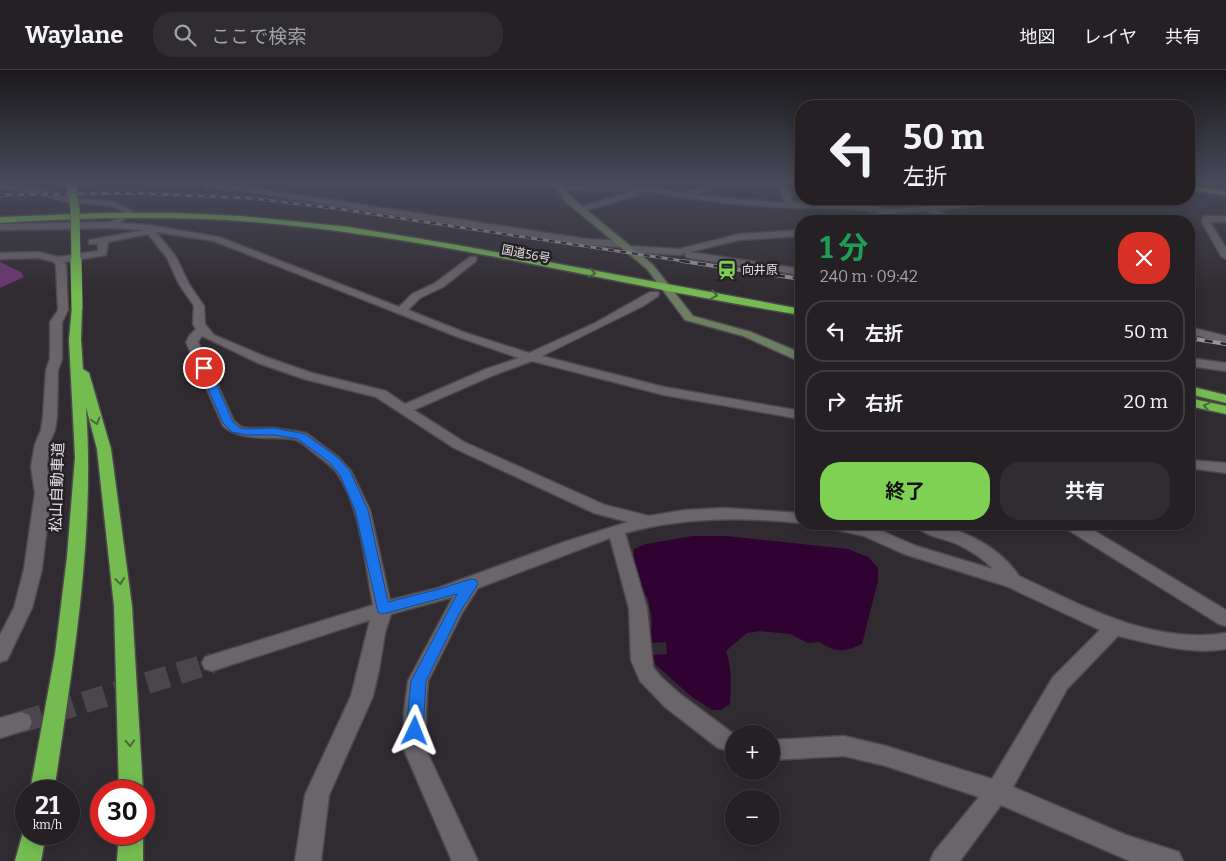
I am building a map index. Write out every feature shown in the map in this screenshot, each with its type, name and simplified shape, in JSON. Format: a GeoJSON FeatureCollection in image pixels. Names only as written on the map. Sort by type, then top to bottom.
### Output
{"type":"FeatureCollection","features":[{"type":"Feature","properties":{"kind":"highway","name":"松山自動車道"},"geometry":{"type":"LineString","coordinates":[[44,780],[65,654],[76,557],[82,457],[75,340],[77,307],[75,220]]}},
{"type":"Feature","properties":{"kind":"highway","name":"国道56号"},"geometry":{"type":"LineString","coordinates":[[241,220],[352,236],[795,321]]}},
{"type":"Feature","properties":{"kind":"highway","name":"国道56号"},"geometry":{"type":"LineString","coordinates":[[255,220],[320,226],[400,238],[795,311]]}},
{"type":"Feature","properties":{"kind":"highway"},"geometry":{"type":"LineString","coordinates":[[75,340],[104,449],[123,606],[131,780]]}},
{"type":"Feature","properties":{"kind":"highway"},"geometry":{"type":"LineString","coordinates":[[1195,391],[1226,399]]}},
{"type":"Feature","properties":{"kind":"highway"},"geometry":{"type":"LineString","coordinates":[[1195,403],[1226,410]]}},
{"type":"Feature","properties":{"kind":"highway"},"geometry":{"type":"LineString","coordinates":[[28,861],[32,845]]}},
{"type":"Feature","properties":{"kind":"highway"},"geometry":{"type":"LineString","coordinates":[[130,845],[130,861]]}},
{"type":"Feature","properties":{"kind":"street"},"geometry":{"type":"LineString","coordinates":[[112,226],[120,220]]}},
{"type":"Feature","properties":{"kind":"street"},"geometry":{"type":"LineString","coordinates":[[444,220],[587,242],[680,252],[687,255],[795,271]]}},
{"type":"Feature","properties":{"kind":"street"},"geometry":{"type":"LineString","coordinates":[[593,220],[650,267],[689,318],[748,334],[795,355]]}},
{"type":"Feature","properties":{"kind":"street"},"geometry":{"type":"LineString","coordinates":[[1206,220],[1226,256]]}},
{"type":"Feature","properties":{"kind":"street"},"geometry":{"type":"LineString","coordinates":[[0,227],[112,226],[216,239],[462,335],[529,357],[664,391],[795,414]]}},
{"type":"Feature","properties":{"kind":"street"},"geometry":{"type":"LineString","coordinates":[[92,242],[149,230]]}},
{"type":"Feature","properties":{"kind":"street"},"geometry":{"type":"LineString","coordinates":[[149,230],[171,257],[184,284],[199,306],[199,324],[202,330],[226,345],[308,376],[381,394],[459,445],[600,509],[647,522]]}},
{"type":"Feature","properties":{"kind":"street"},"geometry":{"type":"LineString","coordinates":[[680,252],[739,237],[795,233]]}},
{"type":"Feature","properties":{"kind":"street"},"geometry":{"type":"LineString","coordinates":[[0,256],[39,255],[58,260],[103,252],[103,240]]}},
{"type":"Feature","properties":{"kind":"street"},"geometry":{"type":"LineString","coordinates":[[401,311],[416,296],[439,285],[473,259]]}},
{"type":"Feature","properties":{"kind":"street"},"geometry":{"type":"LineString","coordinates":[[0,654],[23,608],[32,569],[43,493],[39,467],[42,444],[48,430],[50,416],[52,370],[56,359],[56,322],[62,310],[61,265],[58,260]]}},
{"type":"Feature","properties":{"kind":"street"},"geometry":{"type":"LineString","coordinates":[[404,409],[490,372],[513,365],[599,325],[654,294]]}},
{"type":"Feature","properties":{"kind":"street"},"geometry":{"type":"LineString","coordinates":[[202,330],[194,337],[192,342],[228,423],[236,430],[246,432],[274,432],[301,436],[333,460],[346,474],[362,510],[383,609],[375,633],[369,670],[362,696],[317,795],[308,861]]}},
{"type":"Feature","properties":{"kind":"street"},"geometry":{"type":"LineString","coordinates":[[1195,332],[1226,340]]}},
{"type":"Feature","properties":{"kind":"street"},"geometry":{"type":"LineString","coordinates":[[1195,363],[1226,367]]}},
{"type":"Feature","properties":{"kind":"street"},"geometry":{"type":"LineString","coordinates":[[1195,465],[1226,468]]}},
{"type":"Feature","properties":{"kind":"street"},"geometry":{"type":"LineString","coordinates":[[212,663],[383,609],[441,594],[566,546],[647,522],[681,516],[714,514],[757,514],[795,517]]}},
{"type":"Feature","properties":{"kind":"street"},"geometry":{"type":"LineString","coordinates":[[863,530],[910,550],[1012,580],[1114,628],[1177,641],[1207,644],[1226,641]]}},
{"type":"Feature","properties":{"kind":"street"},"geometry":{"type":"LineString","coordinates":[[933,530],[964,540],[1006,570],[1012,580]]}},
{"type":"Feature","properties":{"kind":"street"},"geometry":{"type":"LineString","coordinates":[[1081,530],[1226,619]]}},
{"type":"Feature","properties":{"kind":"street"},"geometry":{"type":"LineString","coordinates":[[616,531],[638,604],[641,661],[647,675],[659,689],[725,740]]}},
{"type":"Feature","properties":{"kind":"street"},"geometry":{"type":"LineString","coordinates":[[465,861],[415,750],[415,712],[418,681],[454,610],[471,584]]}},
{"type":"Feature","properties":{"kind":"street"},"geometry":{"type":"LineString","coordinates":[[943,861],[998,792],[1060,683],[1114,628]]}},
{"type":"Feature","properties":{"kind":"street"},"geometry":{"type":"LineString","coordinates":[[0,728],[21,722]]}},
{"type":"Feature","properties":{"kind":"street"},"geometry":{"type":"LineString","coordinates":[[780,750],[844,746],[886,756],[998,792],[1125,847],[1170,861]]}},
{"type":"Feature","properties":{"kind":"shaded area"},"geometry":{"type":"Polygon","coordinates":[[[0,262],[21,272],[24,277],[0,288],[0,262]]]}},
{"type":"Feature","properties":{"kind":"shaded area"},"geometry":{"type":"Polygon","coordinates":[[[693,536],[726,536],[848,549],[868,557],[878,568],[878,581],[862,644],[851,649],[835,650],[820,642],[808,643],[790,634],[760,631],[747,633],[726,651],[730,670],[730,704],[721,710],[712,710],[692,697],[656,665],[652,655],[667,654],[666,642],[650,643],[652,620],[648,599],[637,583],[633,567],[634,549],[646,544],[693,536]]]}},
{"type":"Feature","properties":{"kind":"tunnel"},"geometry":{"type":"LineString","coordinates":[[21,722],[212,663]]}},
{"type":"Feature","properties":{"kind":"railway"},"geometry":{"type":"LineString","coordinates":[[412,220],[690,262]]}},
{"type":"Feature","properties":{"kind":"railway"},"geometry":{"type":"LineString","coordinates":[[682,261],[795,278]]}},
{"type":"Feature","properties":{"kind":"railway"},"geometry":{"type":"LineString","coordinates":[[1195,339],[1226,344]]}},
{"type":"Feature","properties":{"kind":"place","name":"向井原"},"geometry":{"type":"Point","coordinates":[727,270]}},
{"type":"Feature","properties":{"kind":"route"},"geometry":{"type":"LineString","coordinates":[[204,368],[228,423],[236,430],[287,433],[301,436],[333,460],[346,474],[362,510],[383,609],[471,584],[454,610],[418,681],[415,731]]}}]}
